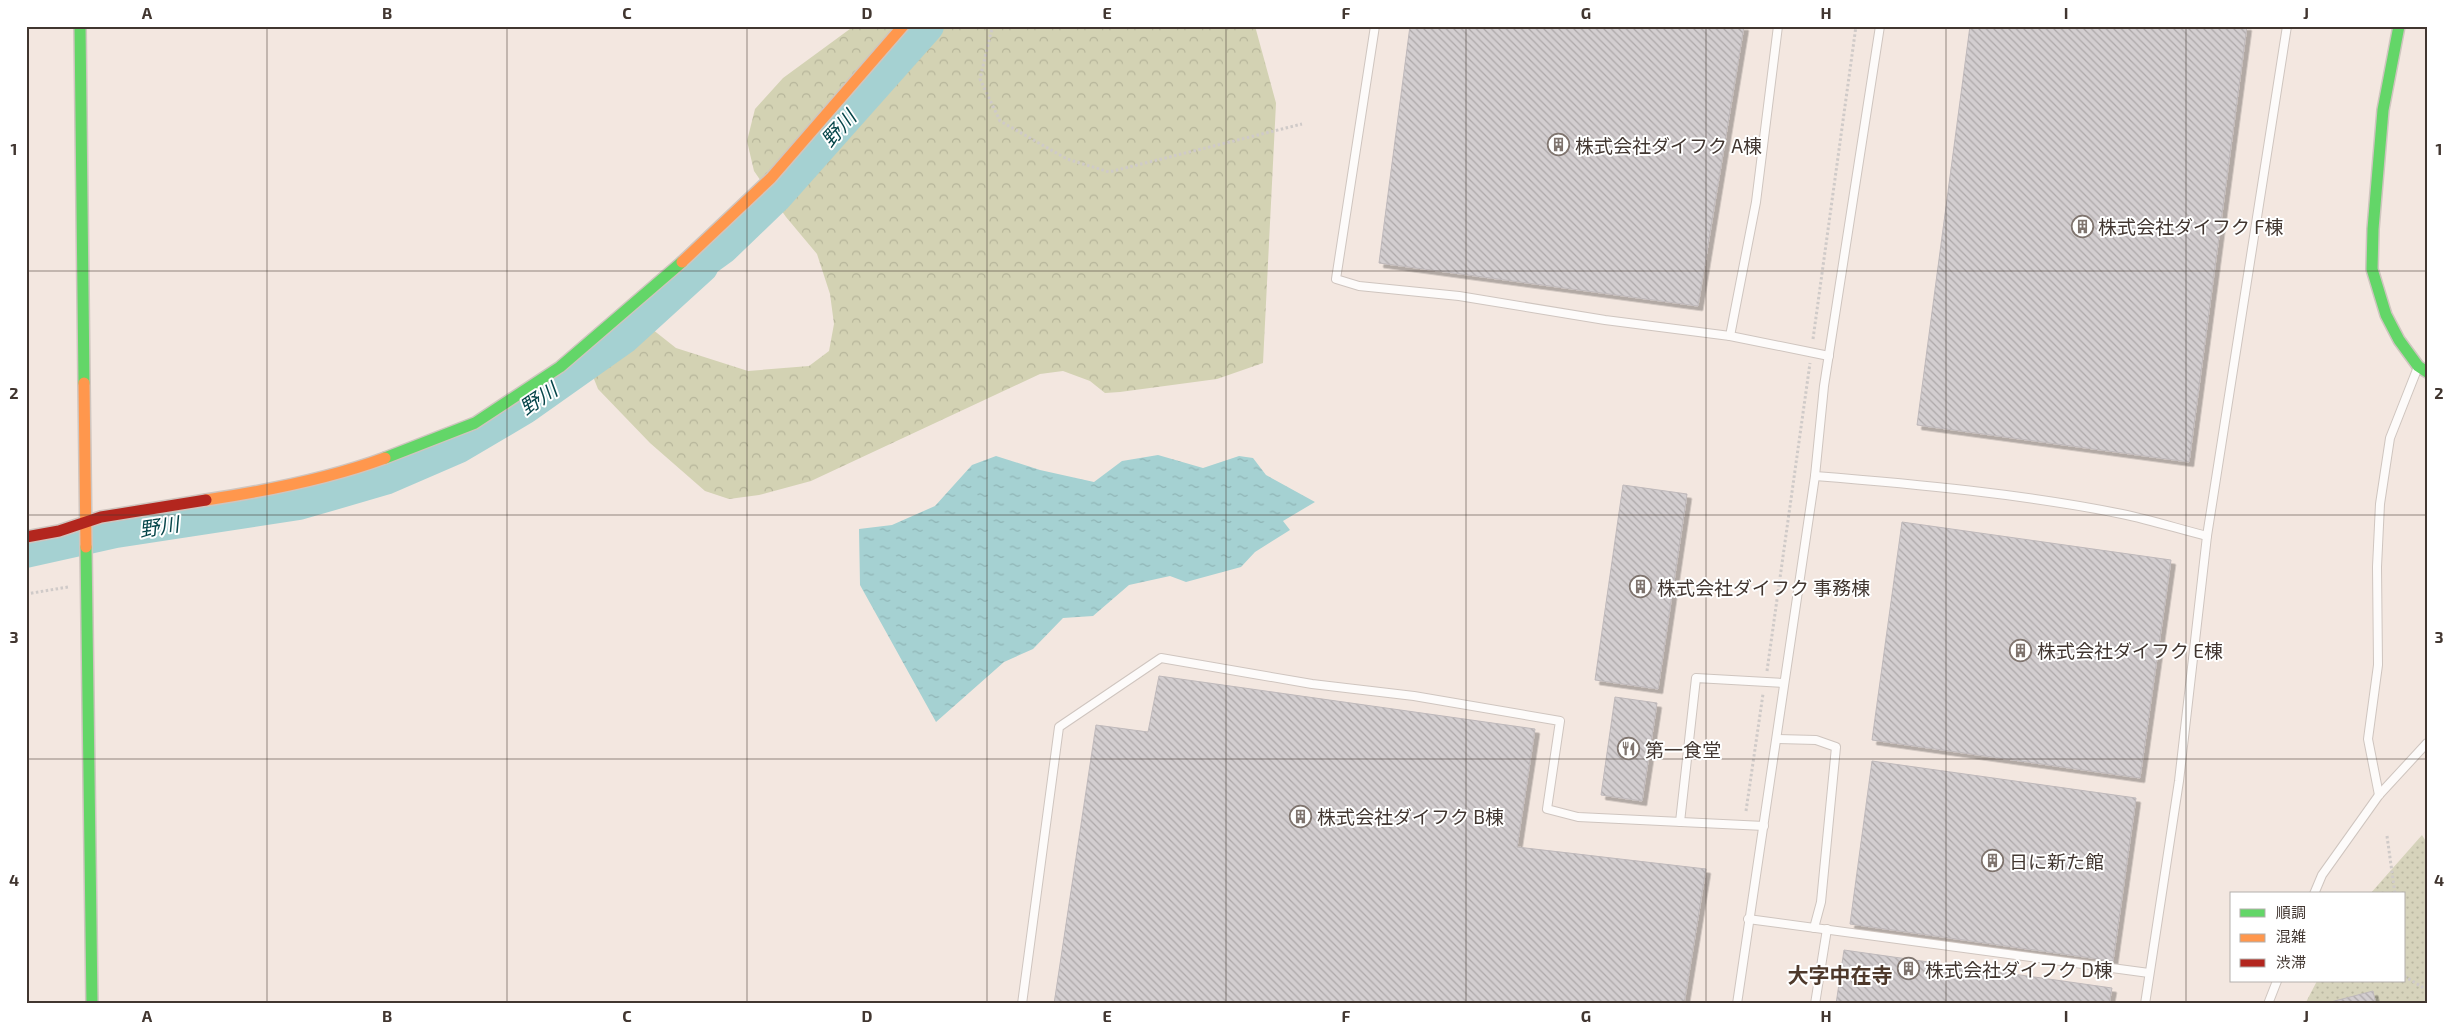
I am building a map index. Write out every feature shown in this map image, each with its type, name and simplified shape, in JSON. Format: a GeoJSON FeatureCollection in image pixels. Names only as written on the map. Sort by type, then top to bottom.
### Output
{"type":"FeatureCollection","features":[{"type":"Feature","properties":{"kind":"street"},"geometry":{"type":"LineString","coordinates":[[80,26],[92,1004]]}},
{"type":"Feature","properties":{"kind":"street"},"geometry":{"type":"LineString","coordinates":[[26,537],[59,531],[101,517],[151,507],[246,494],[360,467],[475,423],[560,367],[682,262],[771,178],[903,26]]}},
{"type":"Feature","properties":{"kind":"street"},"geometry":{"type":"LineString","coordinates":[[2399,26],[2384,110],[2373,229],[2372,269],[2386,315],[2400,340],[2422,369]]}},
{"type":"Feature","properties":{"kind":"lane"},"geometry":{"type":"LineString","coordinates":[[1375,26],[1336,279],[1359,286],[1459,296],[1605,320],[1730,336],[1829,356]]}},
{"type":"Feature","properties":{"kind":"lane"},"geometry":{"type":"LineString","coordinates":[[1730,336],[1756,202],[1778,26]]}},
{"type":"Feature","properties":{"kind":"lane"},"geometry":{"type":"LineString","coordinates":[[1737,1004],[1748,919],[1764,826],[1815,476],[1829,356],[1880,26]]}},
{"type":"Feature","properties":{"kind":"lane"},"geometry":{"type":"LineString","coordinates":[[2145,1004],[2179,780],[2207,536],[2287,26]]}},
{"type":"Feature","properties":{"kind":"lane"},"geometry":{"type":"LineString","coordinates":[[2379,795],[2368,739],[2378,665],[2377,567],[2380,504],[2390,438],[2422,369]]}},
{"type":"Feature","properties":{"kind":"lane"},"geometry":{"type":"LineString","coordinates":[[1815,476],[1995,495],[2122,514],[2207,536]]}},
{"type":"Feature","properties":{"kind":"lane"},"geometry":{"type":"LineString","coordinates":[[1022,1004],[1059,727],[1161,658],[1312,684],[1414,696],[1560,721],[1547,809],[1578,818],[1764,826]]}},
{"type":"Feature","properties":{"kind":"lane"},"geometry":{"type":"LineString","coordinates":[[1680,822],[1696,678],[1784,683]]}},
{"type":"Feature","properties":{"kind":"lane"},"geometry":{"type":"LineString","coordinates":[[1777,739],[1816,740],[1836,747],[1821,902],[1814,928]]}},
{"type":"Feature","properties":{"kind":"lane"},"geometry":{"type":"LineString","coordinates":[[2315,892],[2322,875],[2379,795],[2427,743]]}},
{"type":"Feature","properties":{"kind":"lane"},"geometry":{"type":"LineString","coordinates":[[1748,919],[2149,973]]}},
{"type":"Feature","properties":{"kind":"lane"},"geometry":{"type":"LineString","coordinates":[[1815,1004],[1827,929]]}},
{"type":"Feature","properties":{"kind":"lane"},"geometry":{"type":"LineString","coordinates":[[2268,1004],[2277,982]]}},
{"type":"Feature","properties":{"kind":"path"},"geometry":{"type":"LineString","coordinates":[[995,26],[991,32],[980,79],[1000,120],[1067,160],[1108,172],[1302,124]]}},
{"type":"Feature","properties":{"kind":"path"},"geometry":{"type":"LineString","coordinates":[[1813,339],[1856,26]]}},
{"type":"Feature","properties":{"kind":"path"},"geometry":{"type":"LineString","coordinates":[[1767,672],[1810,360]]}},
{"type":"Feature","properties":{"kind":"path"},"geometry":{"type":"LineString","coordinates":[[26,594],[88,583]]}},
{"type":"Feature","properties":{"kind":"path"},"geometry":{"type":"LineString","coordinates":[[1746,811],[1764,693]]}},
{"type":"Feature","properties":{"kind":"path"},"geometry":{"type":"LineString","coordinates":[[2387,836],[2395,892]]}},
{"type":"Feature","properties":{"kind":"path"},"geometry":{"type":"LineString","coordinates":[[2406,977],[2427,990]]}},
{"type":"Feature","properties":{"kind":"green space"},"geometry":{"type":"Polygon","coordinates":[[[854,26],[1255,26],[1276,103],[1263,363],[1217,379],[1105,393],[1090,381],[1063,371],[1040,374],[811,481],[759,495],[729,499],[705,491],[650,443],[598,389],[582,349],[633,314],[676,348],[748,371],[809,366],[829,351],[834,324],[830,294],[817,254],[786,217],[754,171],[747,141],[755,109],[783,78],[854,26]]]}},
{"type":"Feature","properties":{"kind":"shaded area"},"geometry":{"type":"Polygon","coordinates":[[[2422,835],[2427,843],[2427,1004],[2305,1004],[2316,982],[2406,982],[2406,892],[2372,892],[2422,835]]]}},
{"type":"Feature","properties":{"kind":"water"},"geometry":{"type":"Polygon","coordinates":[[[1158,455],[1203,468],[1239,456],[1253,458],[1266,475],[1315,502],[1283,521],[1290,530],[1255,552],[1241,567],[1186,582],[1170,576],[1129,585],[1093,616],[1063,618],[1033,649],[1004,662],[936,722],[860,585],[859,529],[892,525],[935,506],[972,465],[996,456],[1040,470],[1094,482],[1122,461],[1158,455]]]}},
{"type":"Feature","properties":{"kind":"building","name":"株式会社ダイフク A棟"},"geometry":{"type":"Polygon","coordinates":[[[1410,26],[1744,26],[1698,306],[1379,263],[1410,26]]]}},
{"type":"Feature","properties":{"kind":"building","name":"株式会社ダイフク F棟"},"geometry":{"type":"Polygon","coordinates":[[[1970,26],[2247,26],[2189,462],[1917,425],[1970,26]]]}},
{"type":"Feature","properties":{"kind":"building","name":"株式会社ダイフク 事務棟"},"geometry":{"type":"Polygon","coordinates":[[[1623,485],[1687,494],[1658,689],[1595,680],[1623,485]]]}},
{"type":"Feature","properties":{"kind":"building","name":"株式会社ダイフク E棟"},"geometry":{"type":"Polygon","coordinates":[[[1902,522],[2171,560],[2140,778],[1872,740],[1902,522]]]}},
{"type":"Feature","properties":{"kind":"building","name":"株式会社ダイフク B棟"},"geometry":{"type":"Polygon","coordinates":[[[1159,676],[1535,729],[1517,847],[1706,869],[1684,1004],[1054,1004],[1096,725],[1148,732],[1159,676]]]}},
{"type":"Feature","properties":{"kind":"building","name":"第一食堂"},"geometry":{"type":"Polygon","coordinates":[[[1615,697],[1657,703],[1642,801],[1601,795],[1615,697]]]}},
{"type":"Feature","properties":{"kind":"building","name":"日に新た館"},"geometry":{"type":"Polygon","coordinates":[[[1872,761],[2136,798],[2113,961],[1850,924],[1872,761]]]}},
{"type":"Feature","properties":{"kind":"building","name":"株式会社ダイフク D棟"},"geometry":{"type":"Polygon","coordinates":[[[1844,950],[2112,988],[2109,1004],[1836,1004],[1844,950]]]}},
{"type":"Feature","properties":{"kind":"building"},"geometry":{"type":"Polygon","coordinates":[[[2373,991],[2376,1004],[2323,1004],[2373,991]]]}},
{"type":"Feature","properties":{"kind":"waterway","name":"野川"},"geometry":{"type":"LineString","coordinates":[[26,552],[116,532],[299,504],[385,479],[459,447],[525,408],[624,338],[776,197],[928,26]]}},
{"type":"Feature","properties":{"kind":"traffic: fast"},"geometry":{"type":"LineString","coordinates":[[80,26],[84,383]]}},
{"type":"Feature","properties":{"kind":"traffic: fast"},"geometry":{"type":"LineString","coordinates":[[2399,26],[2383,110],[2373,229],[2372,269],[2386,315],[2399,340],[2418,366],[2427,372]]}},
{"type":"Feature","properties":{"kind":"traffic: fast"},"geometry":{"type":"LineString","coordinates":[[385,458],[475,423],[560,367],[682,262]]}},
{"type":"Feature","properties":{"kind":"traffic: fast"},"geometry":{"type":"LineString","coordinates":[[86,547],[92,1004]]}},
{"type":"Feature","properties":{"kind":"traffic: slow"},"geometry":{"type":"LineString","coordinates":[[682,262],[771,178],[903,26]]}},
{"type":"Feature","properties":{"kind":"traffic: slow"},"geometry":{"type":"LineString","coordinates":[[84,383],[86,547]]}},
{"type":"Feature","properties":{"kind":"traffic: slow"},"geometry":{"type":"LineString","coordinates":[[206,500],[297,484],[385,458]]}},
{"type":"Feature","properties":{"kind":"traffic: jam"},"geometry":{"type":"LineString","coordinates":[[26,537],[59,531],[101,517],[206,500]]}},
{"type":"Feature","properties":{"kind":"place","name":"株式会社ダイフク A棟"},"geometry":{"type":"Point","coordinates":[1559,145]}},
{"type":"Feature","properties":{"kind":"place","name":"株式会社ダイフク F棟"},"geometry":{"type":"Point","coordinates":[2082,226]}},
{"type":"Feature","properties":{"kind":"place","name":"株式会社ダイフク 事務棟"},"geometry":{"type":"Point","coordinates":[1641,587]}},
{"type":"Feature","properties":{"kind":"place","name":"株式会社ダイフク E棟"},"geometry":{"type":"Point","coordinates":[2021,650]}},
{"type":"Feature","properties":{"kind":"place","name":"第一食堂"},"geometry":{"type":"Point","coordinates":[1629,749]}},
{"type":"Feature","properties":{"kind":"place","name":"株式会社ダイフク B棟"},"geometry":{"type":"Point","coordinates":[1301,816]}},
{"type":"Feature","properties":{"kind":"place","name":"日に新た館"},"geometry":{"type":"Point","coordinates":[1993,861]}},
{"type":"Feature","properties":{"kind":"place","name":"株式会社ダイフク D棟"},"geometry":{"type":"Point","coordinates":[1909,969]}},
{"type":"Feature","properties":{"kind":"district","name":"大字中在寺"},"geometry":{"type":"Point","coordinates":[1840,974]}}]}
